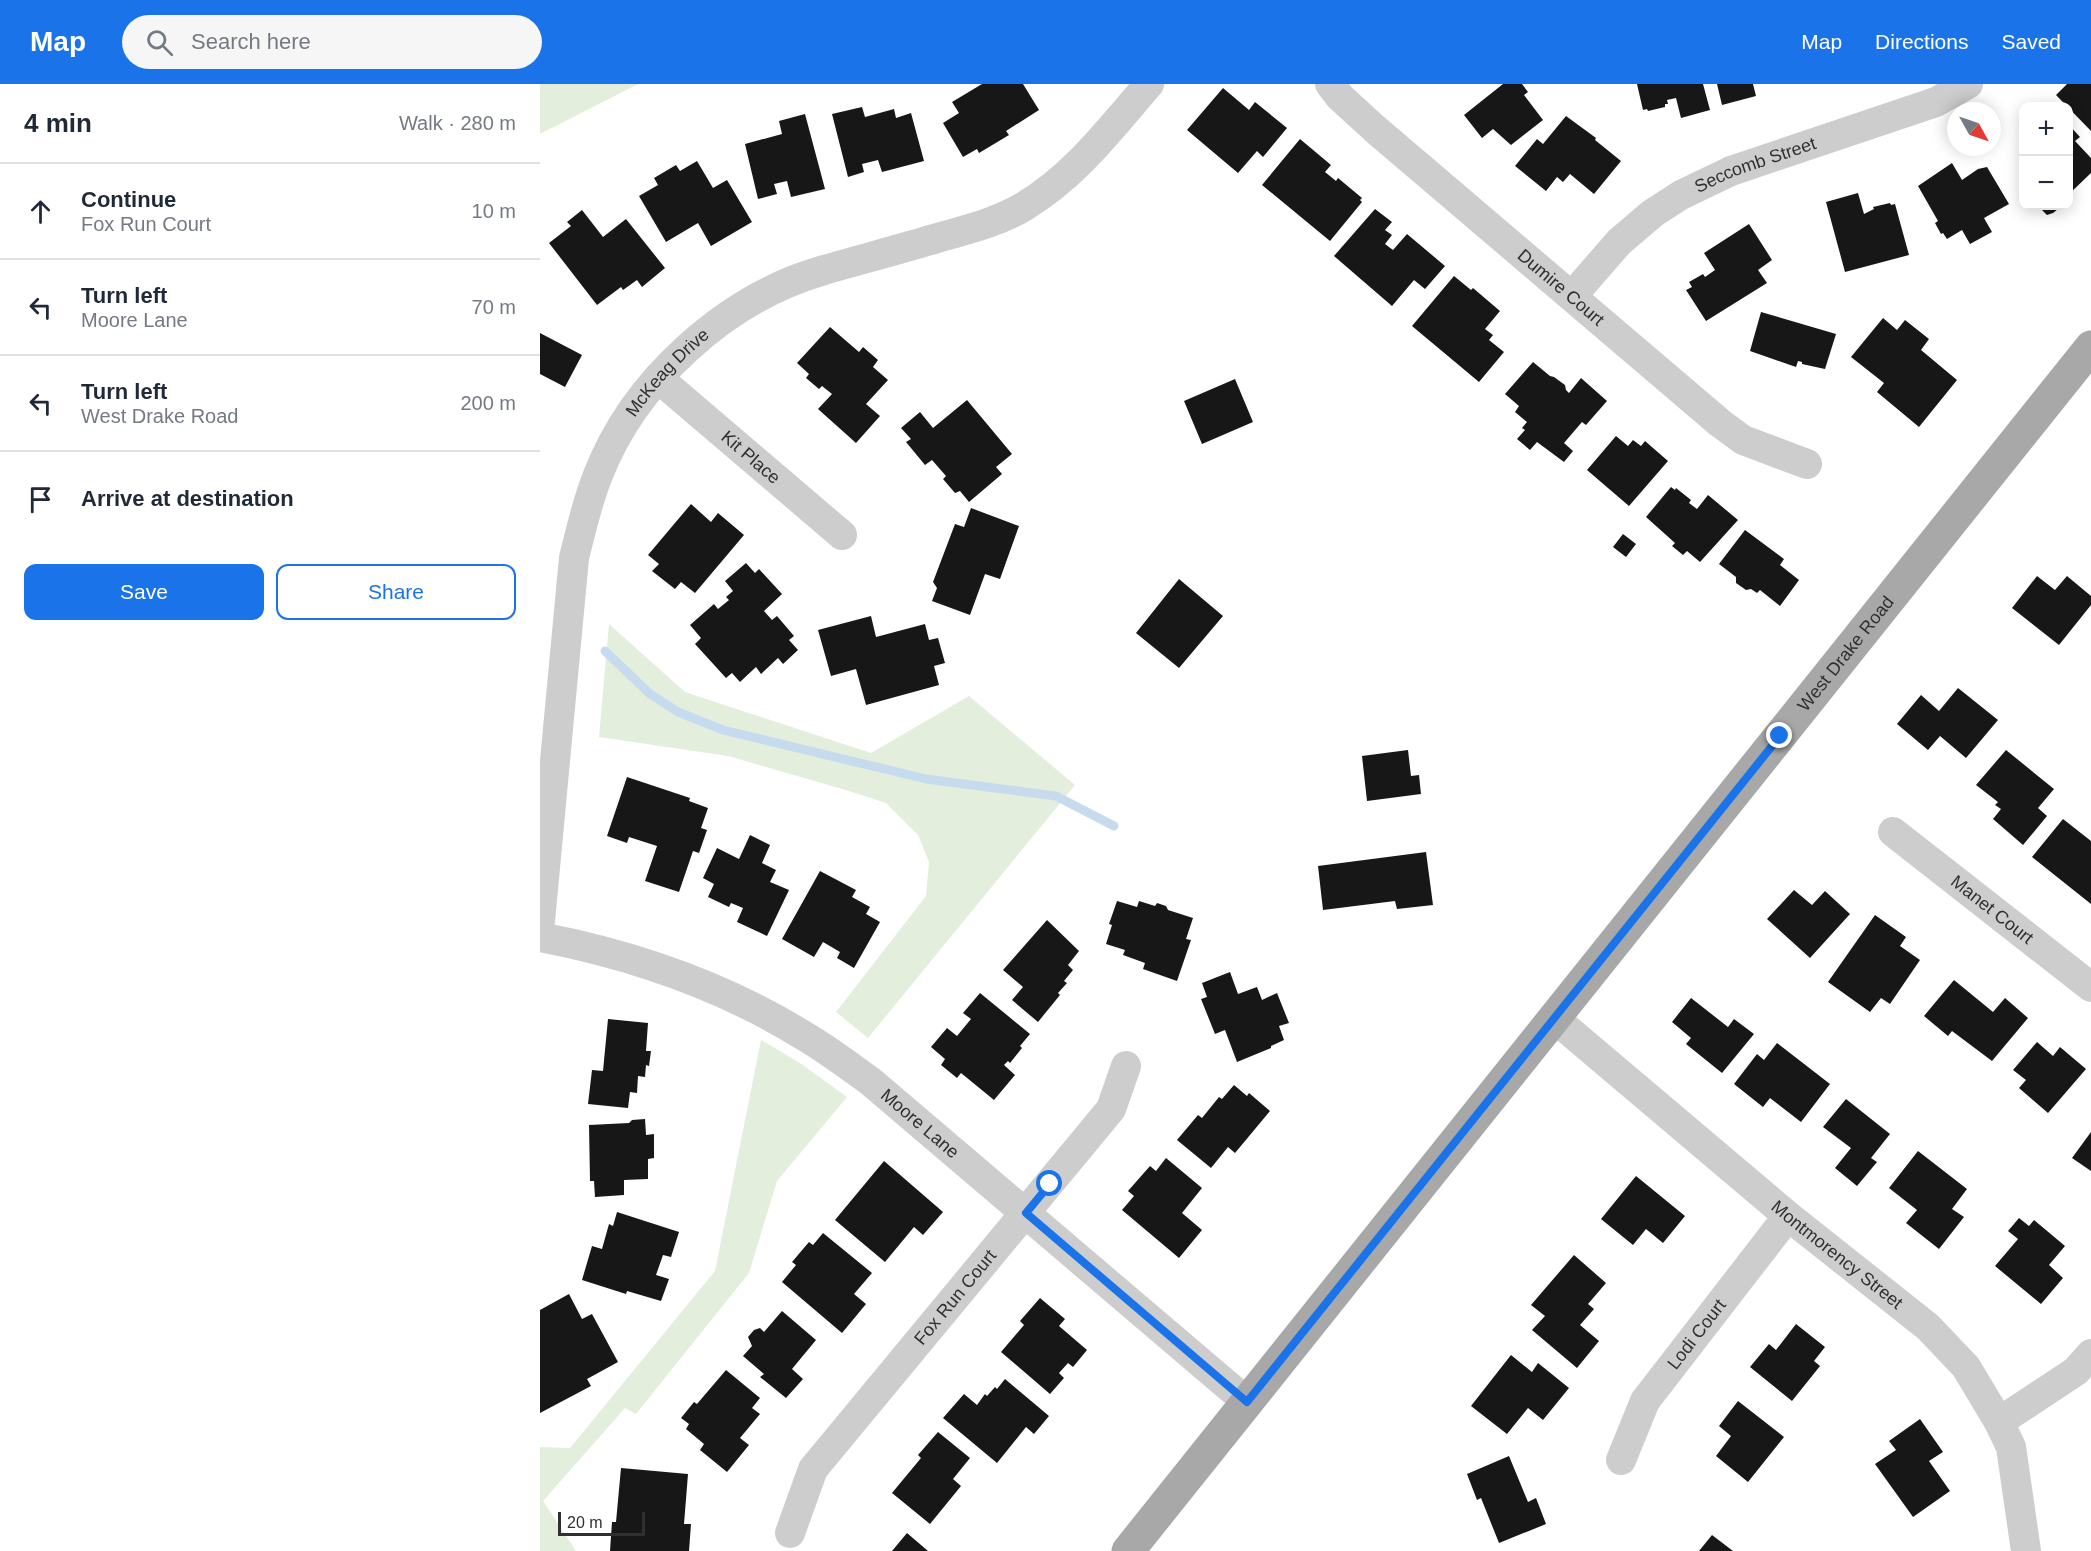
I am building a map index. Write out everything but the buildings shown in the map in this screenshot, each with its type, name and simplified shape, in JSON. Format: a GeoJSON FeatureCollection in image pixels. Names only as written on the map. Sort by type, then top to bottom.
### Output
{"type":"FeatureCollection","features":[{"type":"Feature","properties":{"kind":"main road","name":"West Drake Road"},"geometry":{"type":"LineString","coordinates":[[1128,1551],[2091,347]]}},
{"type":"Feature","properties":{"kind":"street","name":"McKeag Drive"},"geometry":{"type":"LineString","coordinates":[[540,921],[574,558],[584,515],[598,474],[618,434],[657,378],[688,347],[732,313],[776,288],[818,272],[987,224],[1022,207],[1054,186],[1083,160],[1149,84]]}},
{"type":"Feature","properties":{"kind":"street","name":"Dumire Court"},"geometry":{"type":"LineString","coordinates":[[1330,84],[1340,97],[1375,129],[1727,429],[1743,440],[1807,464]]}},
{"type":"Feature","properties":{"kind":"street","name":"Seccomb Street"},"geometry":{"type":"LineString","coordinates":[[1572,296],[1619,242],[1653,213],[1681,195],[1731,171],[1936,102],[1968,84]]}},
{"type":"Feature","properties":{"kind":"street","name":"Kit Place"},"geometry":{"type":"LineString","coordinates":[[657,378],[842,535]]}},
{"type":"Feature","properties":{"kind":"street","name":"Manet Court"},"geometry":{"type":"LineString","coordinates":[[1893,832],[2091,987]]}},
{"type":"Feature","properties":{"kind":"street","name":"Moore Lane"},"geometry":{"type":"LineString","coordinates":[[540,937],[577,944],[640,961],[690,978],[749,1005],[806,1037],[870,1081],[1247,1402]]}},
{"type":"Feature","properties":{"kind":"street","name":"Montmorency Street"},"geometry":{"type":"LineString","coordinates":[[1554,1018],[1788,1216],[1928,1327],[1966,1367],[2011,1447],[2026,1551]]}},
{"type":"Feature","properties":{"kind":"street","name":"Fox Run Court"},"geometry":{"type":"LineString","coordinates":[[790,1533],[813,1469],[1111,1109],[1126,1066]]}},
{"type":"Feature","properties":{"kind":"street","name":"Lodi Court"},"geometry":{"type":"LineString","coordinates":[[1621,1460],[1645,1401],[1788,1216]]}},
{"type":"Feature","properties":{"kind":"street"},"geometry":{"type":"LineString","coordinates":[[1999,1422],[2076,1371],[2091,1354]]}},
{"type":"Feature","properties":{"kind":"green space"},"geometry":{"type":"Polygon","coordinates":[[[540,84],[638,84],[540,134],[540,84]]]}},
{"type":"Feature","properties":{"kind":"green space"},"geometry":{"type":"Polygon","coordinates":[[[609,624],[685,692],[871,753],[969,696],[1075,785],[868,1038],[836,1012],[926,896],[929,862],[918,835],[886,803],[849,791],[728,756],[599,737],[609,624]]]}},
{"type":"Feature","properties":{"kind":"green space"},"geometry":{"type":"Polygon","coordinates":[[[761,1040],[800,1063],[847,1097],[777,1181],[749,1273],[636,1414],[625,1408],[543,1501],[576,1551],[540,1551],[540,1447],[570,1448],[715,1271],[761,1040]]]}},
{"type":"Feature","properties":{"kind":"waterway"},"geometry":{"type":"LineString","coordinates":[[605,651],[650,694],[678,712],[723,730],[926,779],[1056,796],[1114,826]]}},
{"type":"Feature","properties":{"kind":"route"},"geometry":{"type":"LineString","coordinates":[[1050,1184],[1026,1213],[1247,1402],[1780,736]]}}]}
